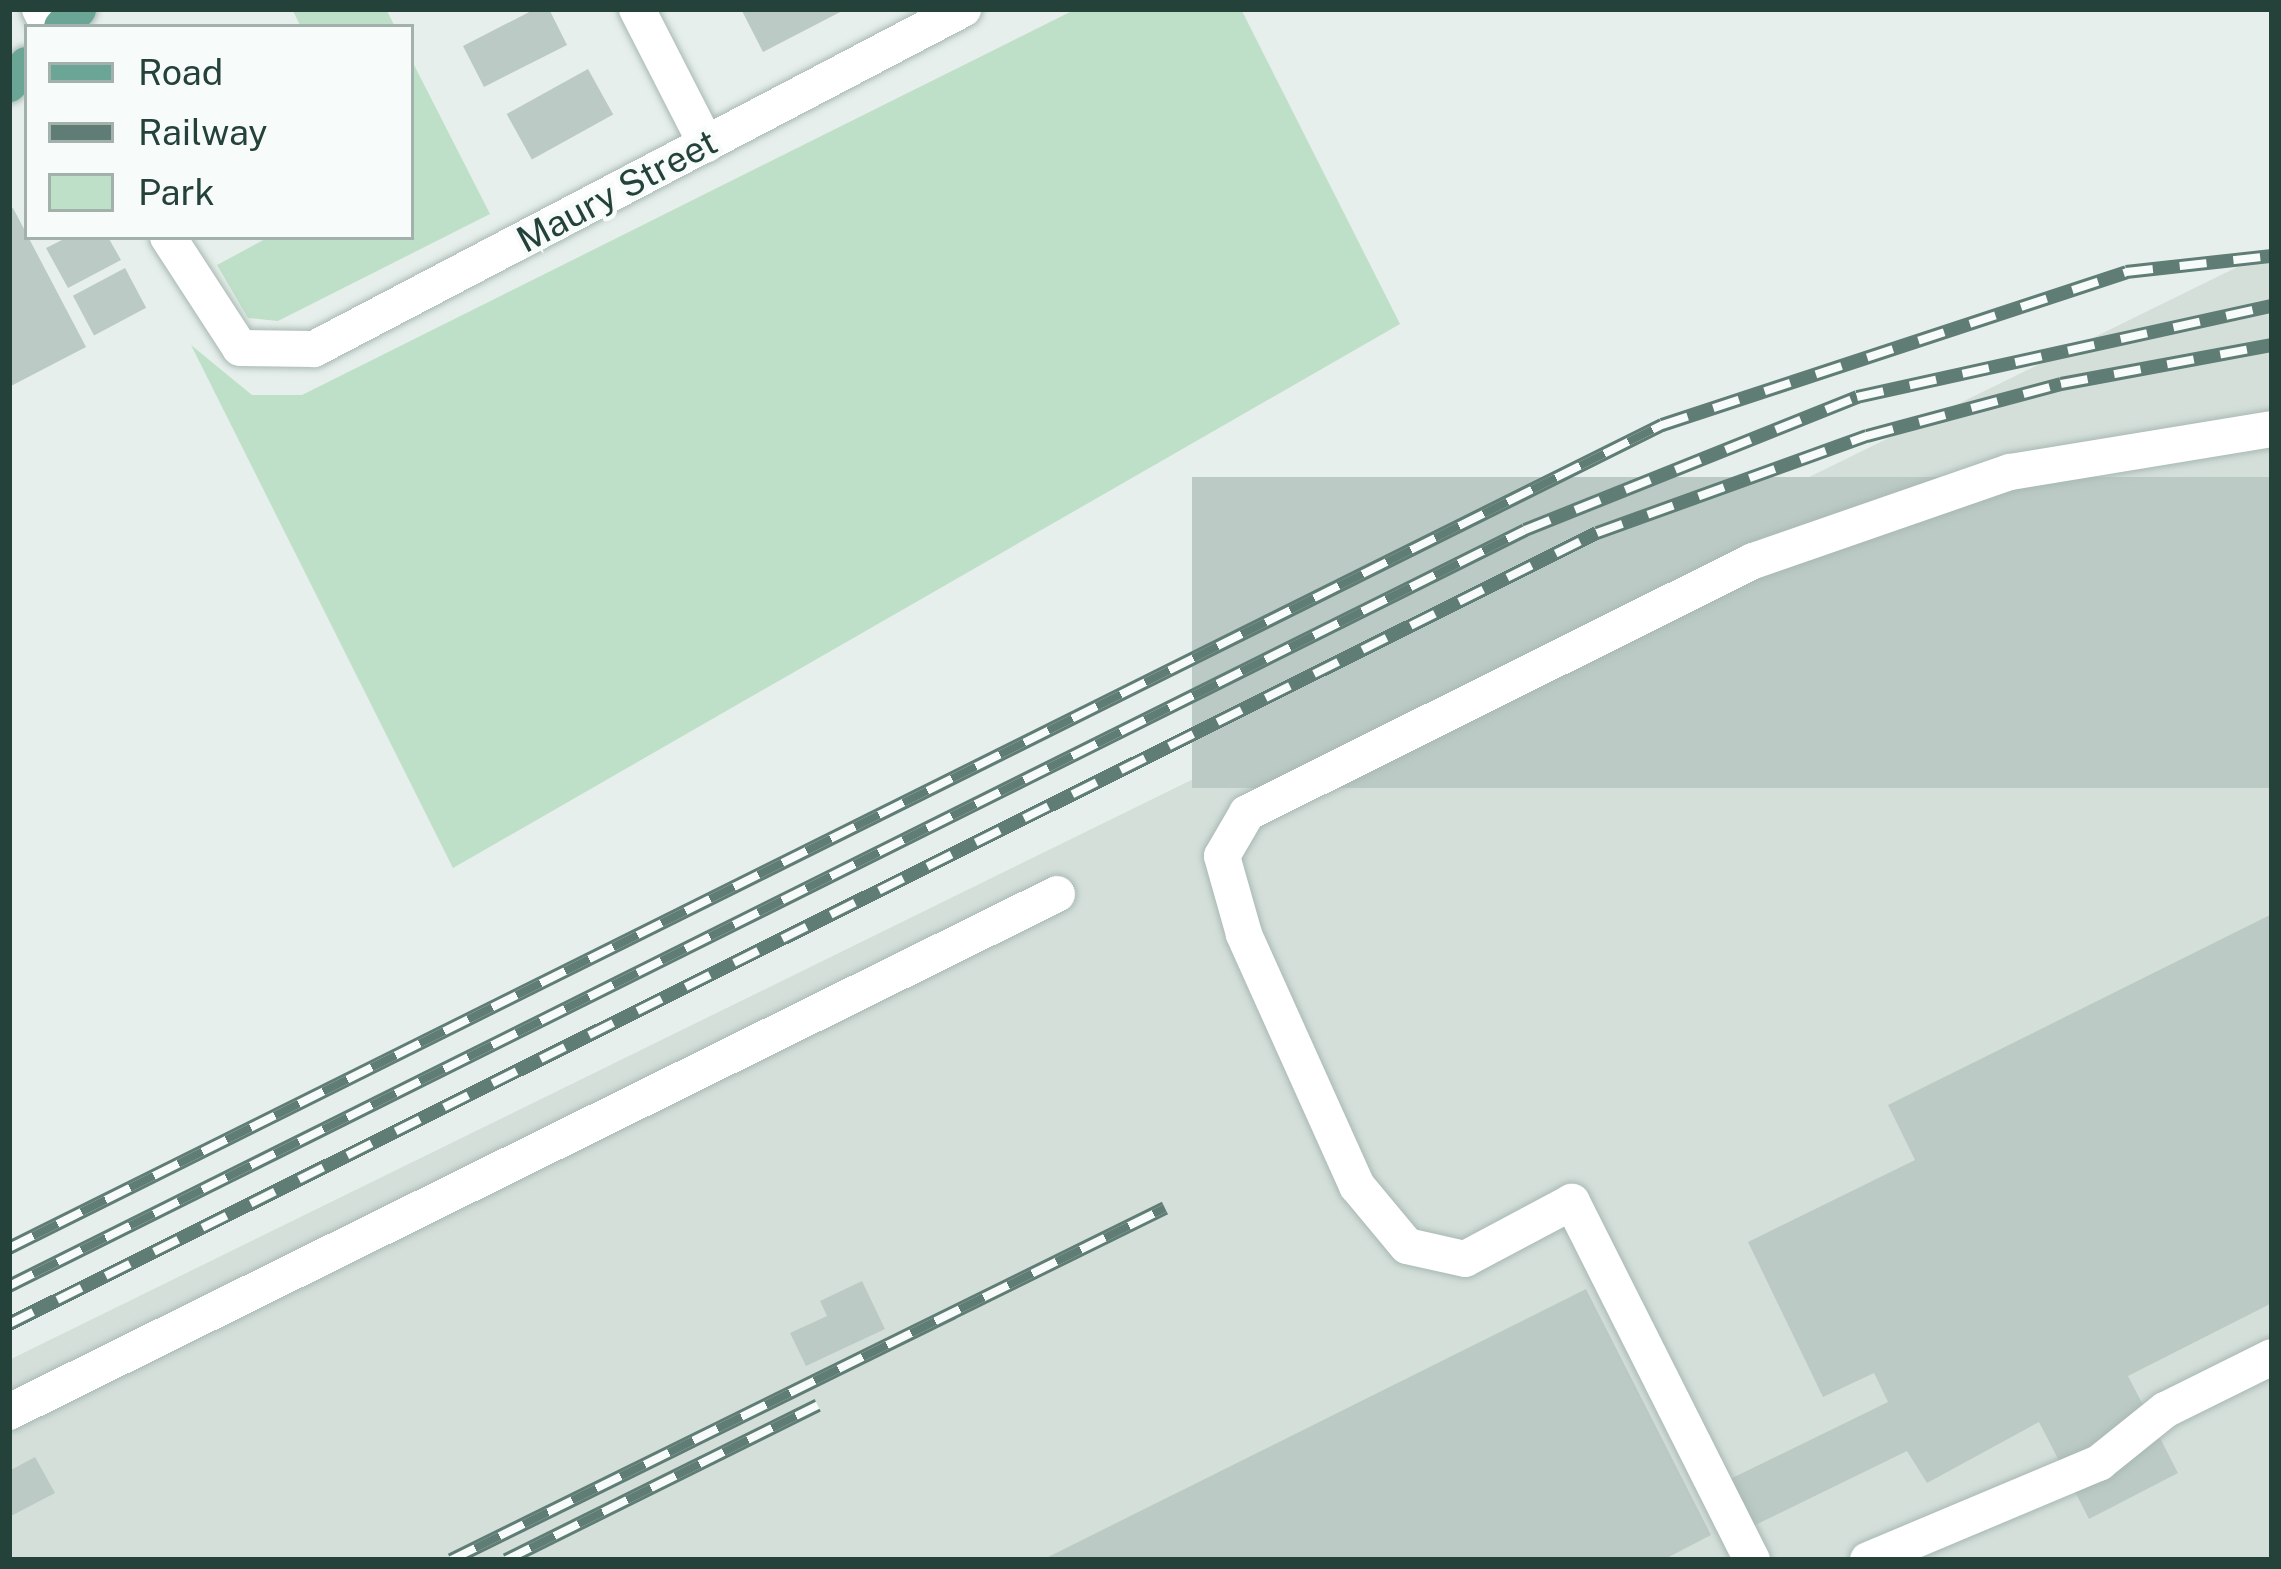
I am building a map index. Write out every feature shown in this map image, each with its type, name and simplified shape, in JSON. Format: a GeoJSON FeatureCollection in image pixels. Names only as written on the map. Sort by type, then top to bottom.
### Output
{"type":"FeatureCollection","features":[{"type":"Feature","properties":{"kind":"street"},"geometry":{"type":"LineString","coordinates":[[637,9],[706,144]]}},
{"type":"Feature","properties":{"kind":"street","name":"Maury Street"},"geometry":{"type":"LineString","coordinates":[[170,240],[215,319],[240,348],[266,355],[314,349],[963,9]]}},
{"type":"Feature","properties":{"kind":"street"},"geometry":{"type":"LineString","coordinates":[[1752,1560],[1572,1202],[1465,1259],[1407,1246],[1357,1186],[1244,934],[1222,856],[1247,813],[1753,561],[2010,472],[2272,430]]}},
{"type":"Feature","properties":{"kind":"street"},"geometry":{"type":"LineString","coordinates":[[9,1412],[1058,894]]}},
{"type":"Feature","properties":{"kind":"street"},"geometry":{"type":"LineString","coordinates":[[1868,1560],[2099,1463],[2165,1410],[2272,1357]]}},
{"type":"Feature","properties":{"kind":"shaded area"},"geometry":{"type":"Polygon","coordinates":[[[2272,250],[2272,1560],[9,1560],[9,1360],[2272,250]]]}},
{"type":"Feature","properties":{"kind":"green space"},"geometry":{"type":"Polygon","coordinates":[[[292,9],[386,9],[394,24],[300,24],[292,9]]]}},
{"type":"Feature","properties":{"kind":"green space"},"geometry":{"type":"Polygon","coordinates":[[[1076,9],[1241,9],[1400,324],[453,868],[191,345],[252,395],[302,395],[1076,9]]]}},
{"type":"Feature","properties":{"kind":"green space"},"geometry":{"type":"Polygon","coordinates":[[[414,65],[490,214],[278,321],[248,318],[217,265],[263,240],[414,240],[414,65]]]}},
{"type":"Feature","properties":{"kind":"building"},"geometry":{"type":"Polygon","coordinates":[[[535,9],[549,9],[567,45],[484,87],[463,46],[535,9]]]}},
{"type":"Feature","properties":{"kind":"building"},"geometry":{"type":"Polygon","coordinates":[[[741,9],[846,9],[763,52],[741,9]]]}},
{"type":"Feature","properties":{"kind":"building"},"geometry":{"type":"Polygon","coordinates":[[[588,69],[613,114],[532,160],[507,114],[588,69]]]}},
{"type":"Feature","properties":{"kind":"building"},"geometry":{"type":"Polygon","coordinates":[[[13,208],[24,240],[30,240],[86,347],[9,387],[9,210],[13,208]]]}},
{"type":"Feature","properties":{"kind":"building"},"geometry":{"type":"Polygon","coordinates":[[[62,240],[110,240],[121,260],[68,288],[46,248],[62,240]]]}},
{"type":"Feature","properties":{"kind":"building"},"geometry":{"type":"Polygon","coordinates":[[[125,268],[146,308],[94,335],[73,296],[125,268]]]}},
{"type":"Feature","properties":{"kind":"building"},"geometry":{"type":"Polygon","coordinates":[[[1192,477],[2272,477],[2272,788],[1192,788],[1192,477]]]}},
{"type":"Feature","properties":{"kind":"building"},"geometry":{"type":"Polygon","coordinates":[[[2272,914],[2272,1303],[2128,1376],[2178,1473],[2089,1519],[2039,1422],[1927,1483],[1907,1451],[1747,1529],[1724,1482],[1888,1402],[1874,1373],[1823,1397],[1748,1242],[1915,1160],[1888,1105],[2272,914]]]}},
{"type":"Feature","properties":{"kind":"building"},"geometry":{"type":"Polygon","coordinates":[[[862,1281],[885,1329],[806,1366],[790,1333],[827,1316],[820,1301],[862,1281]]]}},
{"type":"Feature","properties":{"kind":"building"},"geometry":{"type":"Polygon","coordinates":[[[1586,1289],[1711,1535],[1663,1560],[1042,1560],[1586,1289]]]}},
{"type":"Feature","properties":{"kind":"building"},"geometry":{"type":"Polygon","coordinates":[[[35,1457],[55,1493],[9,1517],[9,1471],[35,1457]]]}},
{"type":"Feature","properties":{"kind":"railway"},"geometry":{"type":"LineString","coordinates":[[9,1248],[1662,425],[2126,272],[2272,256]]}},
{"type":"Feature","properties":{"kind":"railway"},"geometry":{"type":"LineString","coordinates":[[9,1286],[1525,530],[1857,397],[2272,306]]}},
{"type":"Feature","properties":{"kind":"railway"},"geometry":{"type":"LineString","coordinates":[[9,1324],[1597,533],[1867,436],[2061,384],[2272,345]]}},
{"type":"Feature","properties":{"kind":"railway"},"geometry":{"type":"LineString","coordinates":[[451,1560],[1165,1208]]}},
{"type":"Feature","properties":{"kind":"railway"},"geometry":{"type":"LineString","coordinates":[[506,1560],[818,1405]]}}]}
